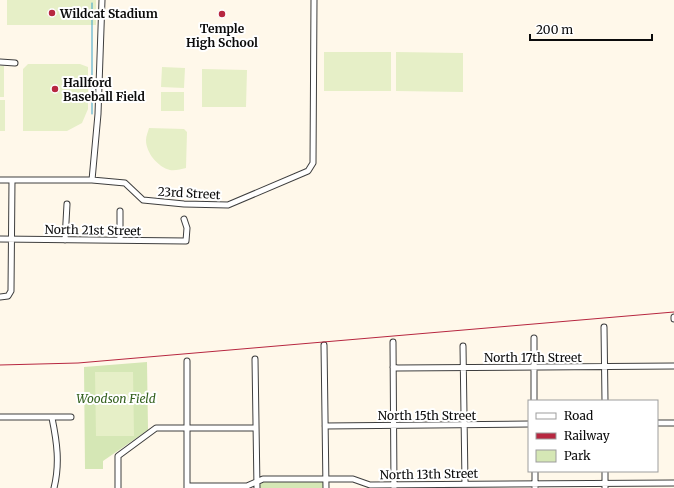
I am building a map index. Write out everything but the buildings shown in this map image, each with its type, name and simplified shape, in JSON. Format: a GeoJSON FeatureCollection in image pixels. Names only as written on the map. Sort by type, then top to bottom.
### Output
{"type":"FeatureCollection","features":[{"type":"Feature","properties":{"kind":"street"},"geometry":{"type":"LineString","coordinates":[[92,180],[98,114],[102,0]]}},
{"type":"Feature","properties":{"kind":"street","name":"23rd Street"},"geometry":{"type":"LineString","coordinates":[[0,180],[92,180],[125,183],[143,200],[184,204],[228,205],[308,171],[313,163],[314,0]]}},
{"type":"Feature","properties":{"kind":"street"},"geometry":{"type":"LineString","coordinates":[[0,62],[15,63]]}},
{"type":"Feature","properties":{"kind":"street"},"geometry":{"type":"LineString","coordinates":[[0,297],[8,296],[11,291],[12,180]]}},
{"type":"Feature","properties":{"kind":"street"},"geometry":{"type":"LineString","coordinates":[[66,240],[67,204]]}},
{"type":"Feature","properties":{"kind":"street"},"geometry":{"type":"LineString","coordinates":[[120,210],[120,240]]}},
{"type":"Feature","properties":{"kind":"street","name":"North 21st Street"},"geometry":{"type":"LineString","coordinates":[[0,239],[186,241],[187,228],[184,219]]}},
{"type":"Feature","properties":{"kind":"street"},"geometry":{"type":"LineString","coordinates":[[604,327],[604,400]]}},
{"type":"Feature","properties":{"kind":"street"},"geometry":{"type":"LineString","coordinates":[[534,338],[534,400]]}},
{"type":"Feature","properties":{"kind":"street"},"geometry":{"type":"LineString","coordinates":[[393,342],[394,486]]}},
{"type":"Feature","properties":{"kind":"street"},"geometry":{"type":"LineString","coordinates":[[324,345],[326,488]]}},
{"type":"Feature","properties":{"kind":"street"},"geometry":{"type":"LineString","coordinates":[[464,346],[465,483]]}},
{"type":"Feature","properties":{"kind":"street"},"geometry":{"type":"LineString","coordinates":[[255,359],[257,485]]}},
{"type":"Feature","properties":{"kind":"street"},"geometry":{"type":"LineString","coordinates":[[187,361],[187,487]]}},
{"type":"Feature","properties":{"kind":"street","name":"North 17th Street"},"geometry":{"type":"LineString","coordinates":[[393,367],[464,368],[674,366]]}},
{"type":"Feature","properties":{"kind":"street"},"geometry":{"type":"LineString","coordinates":[[0,417],[71,417]]}},
{"type":"Feature","properties":{"kind":"street"},"geometry":{"type":"LineString","coordinates":[[52,418],[58,448],[58,466],[54,488]]}},
{"type":"Feature","properties":{"kind":"street"},"geometry":{"type":"LineString","coordinates":[[658,423],[674,423]]}},
{"type":"Feature","properties":{"kind":"street","name":"North 15th Street"},"geometry":{"type":"LineString","coordinates":[[325,426],[528,424]]}},
{"type":"Feature","properties":{"kind":"street"},"geometry":{"type":"LineString","coordinates":[[118,488],[118,456],[156,428],[256,428]]}},
{"type":"Feature","properties":{"kind":"street"},"geometry":{"type":"LineString","coordinates":[[534,472],[535,486]]}},
{"type":"Feature","properties":{"kind":"street"},"geometry":{"type":"LineString","coordinates":[[605,472],[605,485]]}},
{"type":"Feature","properties":{"kind":"street","name":"North 13th Street"},"geometry":{"type":"LineString","coordinates":[[187,487],[257,485],[263,479],[353,479],[370,485],[394,486],[465,483],[535,486],[674,483]]}},
{"type":"Feature","properties":{"kind":"green space","name":"Wildcat Stadium"},"geometry":{"type":"Polygon","coordinates":[[[7,0],[96,0],[96,25],[7,25],[7,0]]]}},
{"type":"Feature","properties":{"kind":"green space"},"geometry":{"type":"Polygon","coordinates":[[[324,52],[391,52],[391,91],[324,91],[324,52]]]}},
{"type":"Feature","properties":{"kind":"green space"},"geometry":{"type":"Polygon","coordinates":[[[396,52],[463,53],[463,92],[396,91],[396,52]]]}},
{"type":"Feature","properties":{"kind":"green space","name":"Hallford Baseball Field"},"geometry":{"type":"Polygon","coordinates":[[[28,64],[80,64],[88,67],[88,109],[82,123],[67,131],[23,131],[23,69],[28,64]]]}},
{"type":"Feature","properties":{"kind":"green space"},"geometry":{"type":"Polygon","coordinates":[[[0,66],[4,66],[4,97],[0,97],[0,66]]]}},
{"type":"Feature","properties":{"kind":"green space"},"geometry":{"type":"Polygon","coordinates":[[[162,67],[185,68],[184,88],[161,87],[162,67]]]}},
{"type":"Feature","properties":{"kind":"green space"},"geometry":{"type":"Polygon","coordinates":[[[202,69],[247,70],[246,107],[202,107],[202,69]]]}},
{"type":"Feature","properties":{"kind":"green space"},"geometry":{"type":"Polygon","coordinates":[[[161,92],[184,92],[184,111],[161,111],[161,92]]]}},
{"type":"Feature","properties":{"kind":"green space"},"geometry":{"type":"Polygon","coordinates":[[[0,100],[5,100],[5,131],[0,131],[0,100]]]}},
{"type":"Feature","properties":{"kind":"green space"},"geometry":{"type":"Polygon","coordinates":[[[149,128],[184,129],[187,132],[186,168],[170,170],[157,163],[148,150],[146,138],[149,128]]]}},
{"type":"Feature","properties":{"kind":"green space","name":"Woodson Field"},"geometry":{"type":"Polygon","coordinates":[[[147,362],[148,430],[103,461],[103,469],[85,469],[84,367],[147,362]]]}},
{"type":"Feature","properties":{"kind":"green space","name":"Woodson Field"},"geometry":{"type":"Polygon","coordinates":[[[95,372],[133,372],[134,436],[96,436],[95,372]]]}},
{"type":"Feature","properties":{"kind":"green space"},"geometry":{"type":"Polygon","coordinates":[[[262,482],[323,482],[323,488],[260,488],[262,482]]]}},
{"type":"Feature","properties":{"kind":"waterway"},"geometry":{"type":"LineString","coordinates":[[92,3],[92,114]]}},
{"type":"Feature","properties":{"kind":"railway"},"geometry":{"type":"LineString","coordinates":[[0,365],[78,363],[674,312]]}},
{"type":"Feature","properties":{"kind":"place","name":"Wildcat Stadium"},"geometry":{"type":"Point","coordinates":[52,13]}},
{"type":"Feature","properties":{"kind":"place","name":"Temple High School"},"geometry":{"type":"Point","coordinates":[222,14]}},
{"type":"Feature","properties":{"kind":"place","name":"Hallford Baseball Field"},"geometry":{"type":"Point","coordinates":[55,89]}}]}
